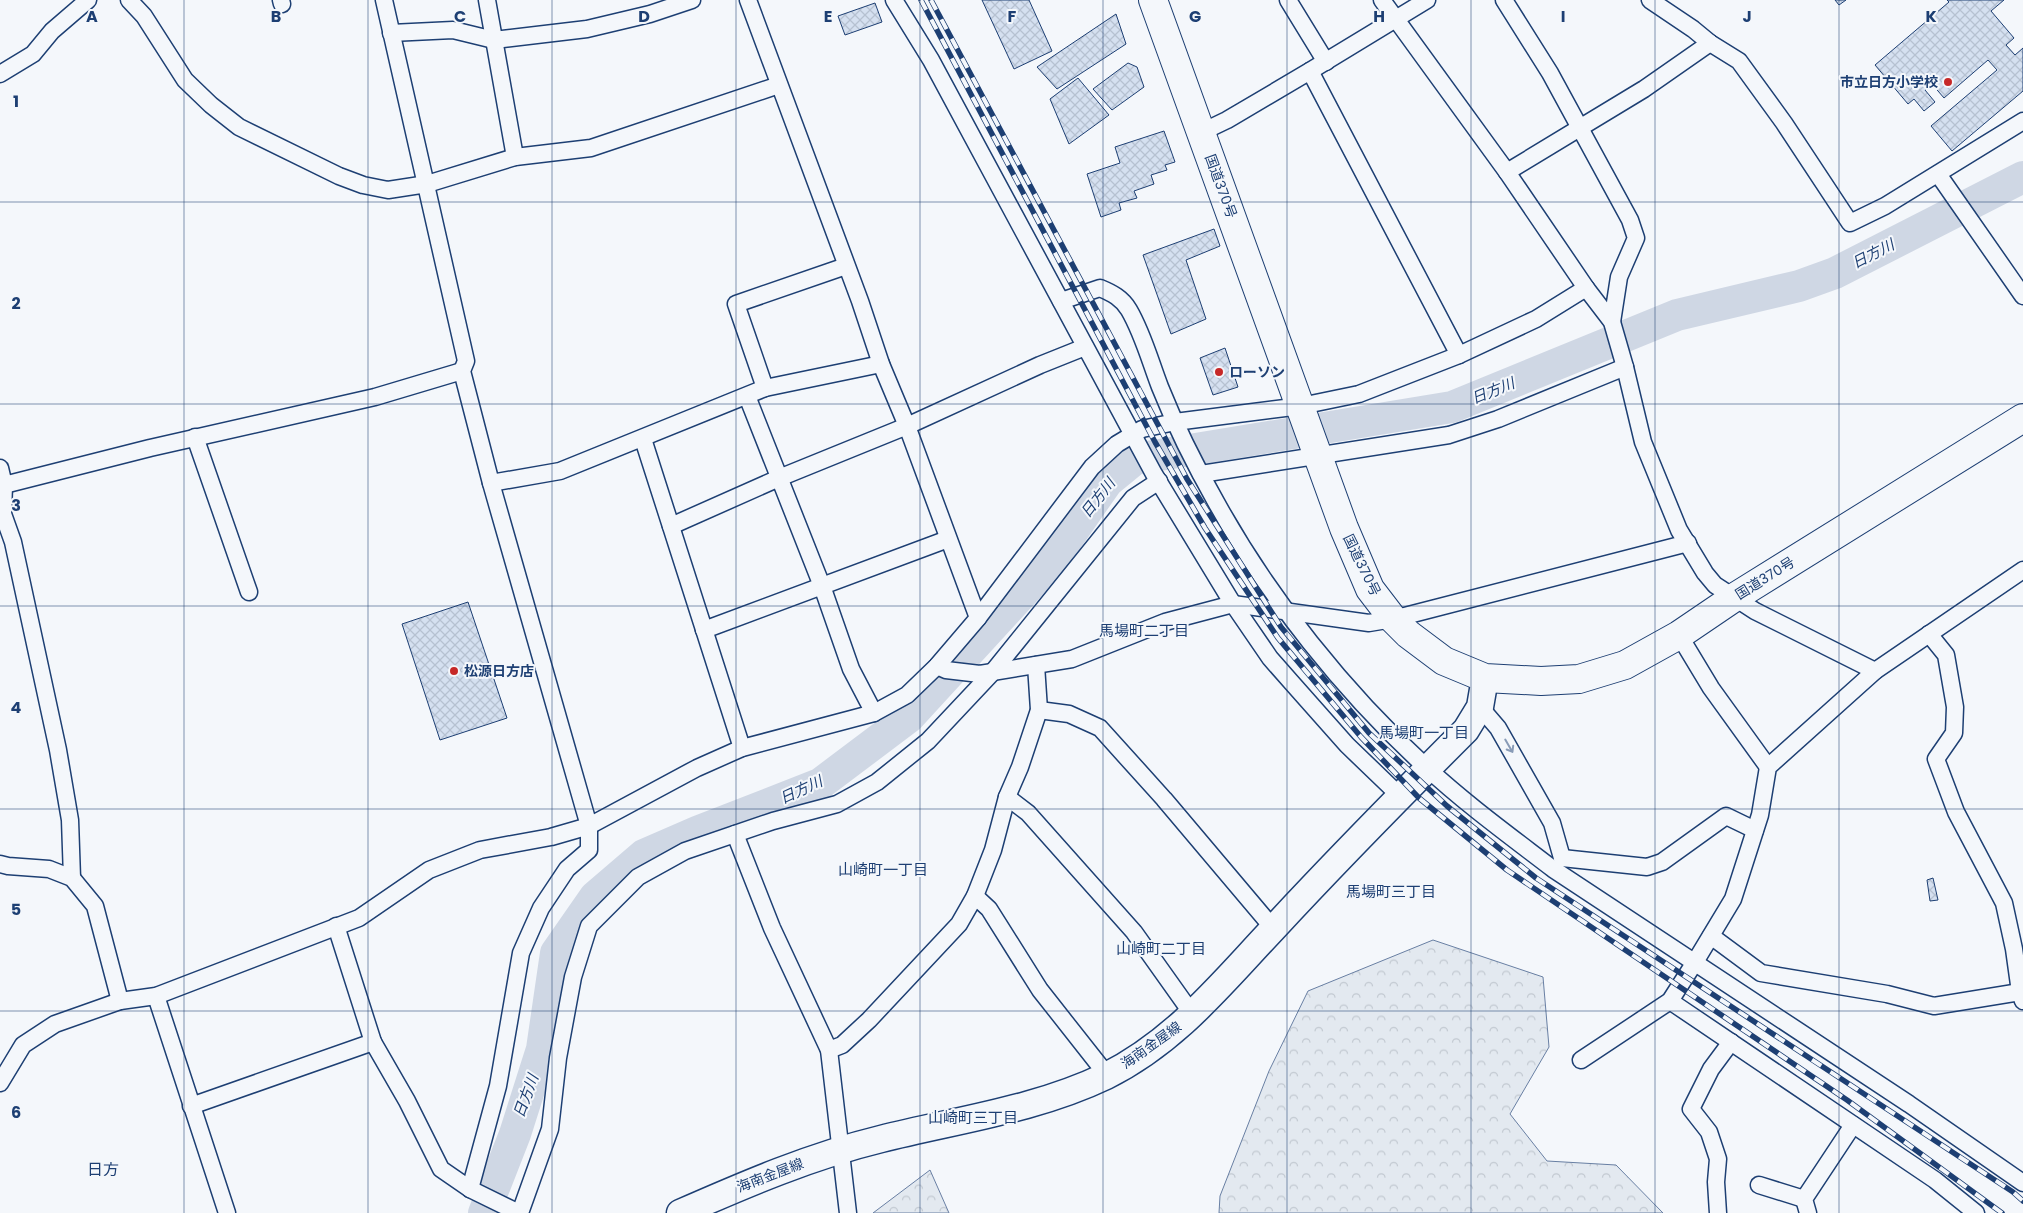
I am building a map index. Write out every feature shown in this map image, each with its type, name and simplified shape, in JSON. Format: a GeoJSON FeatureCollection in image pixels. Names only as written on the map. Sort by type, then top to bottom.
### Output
{"type":"FeatureCollection","features":[{"type":"Feature","properties":{"kind":"highway","name":"国道370号"},"geometry":{"type":"LineString","coordinates":[[1153,0],[1344,528],[1370,589],[1393,619],[1408,634],[1444,661],[1485,678],[1541,681],[1579,679],[1624,665],[1678,635],[1735,596],[2023,418]]}},
{"type":"Feature","properties":{"kind":"main road","name":"海南金屋線"},"geometry":{"type":"LineString","coordinates":[[680,1213],[762,1176],[840,1149],[1019,1108],[1062,1095],[1107,1075],[1148,1050],[1193,1014],[1273,928],[1466,730],[1480,707],[1485,678]]}},
{"type":"Feature","properties":{"kind":"street"},"geometry":{"type":"LineString","coordinates":[[0,74],[34,54],[52,31],[88,0]]}},
{"type":"Feature","properties":{"kind":"street"},"geometry":{"type":"LineString","coordinates":[[129,0],[144,16],[185,80],[211,105],[240,127],[316,166],[363,185],[388,190],[427,184],[515,157],[591,148],[779,85]]}},
{"type":"Feature","properties":{"kind":"street"},"geometry":{"type":"LineString","coordinates":[[384,0],[466,362],[462,371],[491,483],[589,826],[589,850],[567,869],[551,892],[541,908],[521,953],[498,1086],[473,1191]]}},
{"type":"Feature","properties":{"kind":"street"},"geometry":{"type":"LineString","coordinates":[[487,0],[515,157]]}},
{"type":"Feature","properties":{"kind":"street"},"geometry":{"type":"LineString","coordinates":[[391,33],[453,30],[494,40],[587,29],[650,14],[692,0]]}},
{"type":"Feature","properties":{"kind":"street"},"geometry":{"type":"LineString","coordinates":[[748,0],[881,364],[907,426],[978,618]]}},
{"type":"Feature","properties":{"kind":"street"},"geometry":{"type":"LineString","coordinates":[[894,0],[931,60],[1135,439],[1233,604],[1270,658],[1347,745],[1401,796]]}},
{"type":"Feature","properties":{"kind":"street"},"geometry":{"type":"LineString","coordinates":[[1288,0],[1326,62]]}},
{"type":"Feature","properties":{"kind":"street"},"geometry":{"type":"LineString","coordinates":[[1382,0],[1507,172],[1586,288],[1612,322],[1625,366],[1642,442],[1679,530],[1705,573],[1715,585],[1735,596],[1755,611],[1875,671]]}},
{"type":"Feature","properties":{"kind":"street"},"geometry":{"type":"LineString","coordinates":[[1202,132],[1228,120],[1397,20],[1427,0]]}},
{"type":"Feature","properties":{"kind":"street"},"geometry":{"type":"LineString","coordinates":[[1504,0],[1550,73],[1630,220],[1636,238],[1619,277],[1612,322]]}},
{"type":"Feature","properties":{"kind":"street"},"geometry":{"type":"LineString","coordinates":[[1650,0],[1710,43],[1739,61],[1784,123],[1850,223],[1941,179],[2023,121]]}},
{"type":"Feature","properties":{"kind":"street"},"geometry":{"type":"LineString","coordinates":[[1507,172],[1644,89],[1710,43]]}},
{"type":"Feature","properties":{"kind":"street"},"geometry":{"type":"LineString","coordinates":[[1310,71],[1459,355]]}},
{"type":"Feature","properties":{"kind":"street"},"geometry":{"type":"LineString","coordinates":[[1941,179],[2023,296]]}},
{"type":"Feature","properties":{"kind":"street"},"geometry":{"type":"LineString","coordinates":[[766,388],[736,304],[846,266]]}},
{"type":"Feature","properties":{"kind":"street"},"geometry":{"type":"LineString","coordinates":[[1061,301],[1100,288],[1115,294],[1128,308],[1177,427],[1197,469],[1252,561],[1287,612],[1334,672],[1365,707],[1427,768],[1504,832],[1557,863],[1695,962],[1917,1109],[2023,1183]]}},
{"type":"Feature","properties":{"kind":"street"},"geometry":{"type":"LineString","coordinates":[[0,1083],[23,1045],[55,1024],[120,1001],[156,996],[359,918],[430,870],[480,850],[551,837],[589,826],[697,768],[742,748],[874,713],[907,695],[942,668],[1092,467],[1135,439],[1142,429],[1177,427],[1302,411],[1360,394],[1459,355],[1536,318],[1586,288]]}},
{"type":"Feature","properties":{"kind":"street"},"geometry":{"type":"LineString","coordinates":[[671,526],[779,478],[907,426],[1040,365],[1085,347]]}},
{"type":"Feature","properties":{"kind":"street"},"geometry":{"type":"LineString","coordinates":[[491,483],[560,471],[766,388],[881,364]]}},
{"type":"Feature","properties":{"kind":"street"},"geometry":{"type":"LineString","coordinates":[[1197,469],[1316,450],[1449,435],[1498,419],[1625,366]]}},
{"type":"Feature","properties":{"kind":"street"},"geometry":{"type":"LineString","coordinates":[[4,485],[196,437],[374,397],[462,371]]}},
{"type":"Feature","properties":{"kind":"street"},"geometry":{"type":"LineString","coordinates":[[747,396],[822,586],[851,669],[874,713]]}},
{"type":"Feature","properties":{"kind":"street"},"geometry":{"type":"LineString","coordinates":[[196,437],[249,592]]}},
{"type":"Feature","properties":{"kind":"street"},"geometry":{"type":"LineString","coordinates":[[643,439],[742,748]]}},
{"type":"Feature","properties":{"kind":"street"},"geometry":{"type":"LineString","coordinates":[[0,468],[4,485],[1,514],[13,542],[57,743],[70,820],[72,878]]}},
{"type":"Feature","properties":{"kind":"street"},"geometry":{"type":"LineString","coordinates":[[336,926],[373,1042],[407,1101],[441,1169],[473,1191],[517,1212],[550,1129],[558,1058],[572,977],[589,926],[638,877],[685,851],[837,804],[877,782],[928,741],[1133,498],[1157,477]]}},
{"type":"Feature","properties":{"kind":"street"},"geometry":{"type":"LineString","coordinates":[[704,630],[948,539]]}},
{"type":"Feature","properties":{"kind":"street"},"geometry":{"type":"LineString","coordinates":[[942,668],[985,674],[1072,659],[1164,622],[1233,604],[1369,623],[1393,619],[1688,543]]}},
{"type":"Feature","properties":{"kind":"street"},"geometry":{"type":"LineString","coordinates":[[1581,1060],[1670,1001],[1695,962],[1733,899],[1760,815],[1768,767],[1875,671],[2023,570]]}},
{"type":"Feature","properties":{"kind":"street"},"geometry":{"type":"LineString","coordinates":[[1711,936],[1761,973],[1888,994],[1934,1006],[2021,997],[2014,949],[2004,902],[1956,812],[1936,758],[1954,733],[1955,708],[1946,655],[1929,634]]}},
{"type":"Feature","properties":{"kind":"street"},"geometry":{"type":"LineString","coordinates":[[1678,635],[1711,688],[1768,767]]}},
{"type":"Feature","properties":{"kind":"street"},"geometry":{"type":"LineString","coordinates":[[829,1050],[842,1045],[912,976],[959,924],[975,896],[994,850],[1007,797],[1020,767],[1039,710],[1036,665]]}},
{"type":"Feature","properties":{"kind":"street"},"geometry":{"type":"LineString","coordinates":[[1480,707],[1498,728],[1552,823],[1557,863]]}},
{"type":"Feature","properties":{"kind":"street"},"geometry":{"type":"LineString","coordinates":[[1039,710],[1069,714],[1100,728],[1164,799],[1273,928]]}},
{"type":"Feature","properties":{"kind":"street"},"geometry":{"type":"LineString","coordinates":[[1007,797],[1028,813],[1134,932],[1193,1014]]}},
{"type":"Feature","properties":{"kind":"street"},"geometry":{"type":"LineString","coordinates":[[1557,863],[1647,867],[1662,862],[1726,816],[1755,830]]}},
{"type":"Feature","properties":{"kind":"street"},"geometry":{"type":"LineString","coordinates":[[735,834],[772,928],[829,1050],[848,1213]]}},
{"type":"Feature","properties":{"kind":"street"},"geometry":{"type":"LineString","coordinates":[[0,864],[49,869],[72,878],[95,906],[120,1001]]}},
{"type":"Feature","properties":{"kind":"street"},"geometry":{"type":"LineString","coordinates":[[975,896],[989,909],[1040,990],[1107,1075]]}},
{"type":"Feature","properties":{"kind":"street"},"geometry":{"type":"LineString","coordinates":[[156,996],[226,1213]]}},
{"type":"Feature","properties":{"kind":"street"},"geometry":{"type":"LineString","coordinates":[[1670,1001],[1936,1180],[1976,1213]]}},
{"type":"Feature","properties":{"kind":"street"},"geometry":{"type":"LineString","coordinates":[[191,1106],[373,1042]]}},
{"type":"Feature","properties":{"kind":"street"},"geometry":{"type":"LineString","coordinates":[[1718,1213],[1716,1182],[1718,1159],[1709,1132],[1690,1109],[1711,1069],[1731,1042]]}},
{"type":"Feature","properties":{"kind":"street"},"geometry":{"type":"LineString","coordinates":[[1759,1185],[1806,1206],[1853,1124]]}},
{"type":"Feature","properties":{"kind":"green space"},"geometry":{"type":"Polygon","coordinates":[[[1433,940],[1543,977],[1549,1047],[1510,1114],[1547,1161],[1616,1165],[1663,1213],[1219,1213],[1220,1196],[1269,1071],[1308,991],[1433,940]]]}},
{"type":"Feature","properties":{"kind":"green space"},"geometry":{"type":"Polygon","coordinates":[[[930,1170],[949,1213],[873,1213],[930,1170]]]}},
{"type":"Feature","properties":{"kind":"building"},"geometry":{"type":"Polygon","coordinates":[[[982,0],[1029,0],[1052,51],[1014,69],[982,0]]]}},
{"type":"Feature","properties":{"kind":"building"},"geometry":{"type":"Polygon","coordinates":[[[1835,0],[1846,0],[1839,5],[1835,0]]]}},
{"type":"Feature","properties":{"kind":"building"},"geometry":{"type":"Polygon","coordinates":[[[1947,0],[2004,0],[1991,11],[2014,38],[2006,45],[2015,55],[2023,48],[2023,91],[1952,151],[1931,126],[1997,70],[1988,60],[1944,98],[1932,84],[1925,90],[1935,102],[1924,111],[1914,99],[1908,104],[1875,65],[1949,2],[1947,0]]]}},
{"type":"Feature","properties":{"kind":"building"},"geometry":{"type":"Polygon","coordinates":[[[875,3],[882,22],[845,35],[838,16],[875,3]]]}},
{"type":"Feature","properties":{"kind":"building"},"geometry":{"type":"Polygon","coordinates":[[[1116,14],[1126,44],[1057,89],[1037,67],[1116,14]]]}},
{"type":"Feature","properties":{"kind":"building"},"geometry":{"type":"Polygon","coordinates":[[[1128,63],[1137,67],[1144,87],[1112,110],[1093,89],[1128,63]]]}},
{"type":"Feature","properties":{"kind":"building"},"geometry":{"type":"Polygon","coordinates":[[[1078,78],[1109,115],[1069,144],[1050,99],[1078,78]]]}},
{"type":"Feature","properties":{"kind":"building"},"geometry":{"type":"Polygon","coordinates":[[[1164,131],[1175,162],[1165,165],[1167,170],[1151,175],[1154,184],[1134,191],[1137,198],[1119,203],[1121,210],[1101,217],[1087,174],[1120,163],[1115,147],[1164,131]]]}},
{"type":"Feature","properties":{"kind":"building"},"geometry":{"type":"Polygon","coordinates":[[[1214,229],[1220,246],[1186,260],[1206,319],[1171,334],[1143,255],[1214,229]]]}},
{"type":"Feature","properties":{"kind":"building"},"geometry":{"type":"Polygon","coordinates":[[[1225,348],[1238,387],[1213,395],[1200,358],[1225,348]]]}},
{"type":"Feature","properties":{"kind":"building","name":"松源日方店"},"geometry":{"type":"Polygon","coordinates":[[[468,602],[507,718],[440,740],[402,624],[468,602]]]}},
{"type":"Feature","properties":{"kind":"building"},"geometry":{"type":"Polygon","coordinates":[[[1933,878],[1938,900],[1930,901],[1927,880],[1933,878]]]}},
{"type":"Feature","properties":{"kind":"waterway","name":"日方川"},"geometry":{"type":"LineString","coordinates":[[484,1213],[515,1134],[542,1049],[556,953],[595,897],[644,855],[697,832],[820,784],[909,717],[1052,561],[1107,482],[1135,459],[1452,407],[1677,315],[1799,286],[1835,273],[2023,177]]}},
{"type":"Feature","properties":{"kind":"railway"},"geometry":{"type":"LineString","coordinates":[[921,0],[1155,442],[1205,528],[1278,638],[1361,737],[1419,798],[1507,870],[1847,1100],[2002,1213]]}},
{"type":"Feature","properties":{"kind":"railway"},"geometry":{"type":"LineString","coordinates":[[931,0],[1187,479],[1281,627],[1369,733],[1447,806],[1536,878],[2013,1192],[2023,1201]]}},
{"type":"Feature","properties":{"kind":"place","name":"市立日方小学校"},"geometry":{"type":"Point","coordinates":[1948,82]}},
{"type":"Feature","properties":{"kind":"place","name":"ローソン"},"geometry":{"type":"Point","coordinates":[1219,372]}},
{"type":"Feature","properties":{"kind":"place","name":"松源日方店"},"geometry":{"type":"Point","coordinates":[454,671]}},
{"type":"Feature","properties":{"kind":"district","name":"馬場町二丁目"},"geometry":{"type":"Point","coordinates":[1144,631]}},
{"type":"Feature","properties":{"kind":"district","name":"馬場町一丁目"},"geometry":{"type":"Point","coordinates":[1424,733]}},
{"type":"Feature","properties":{"kind":"district","name":"山崎町一丁目"},"geometry":{"type":"Point","coordinates":[883,870]}},
{"type":"Feature","properties":{"kind":"district","name":"馬場町三丁目"},"geometry":{"type":"Point","coordinates":[1391,892]}},
{"type":"Feature","properties":{"kind":"district","name":"山崎町二丁目"},"geometry":{"type":"Point","coordinates":[1161,949]}},
{"type":"Feature","properties":{"kind":"district","name":"山崎町三丁目"},"geometry":{"type":"Point","coordinates":[973,1118]}},
{"type":"Feature","properties":{"kind":"district","name":"日方"},"geometry":{"type":"Point","coordinates":[103,1169]}}]}
